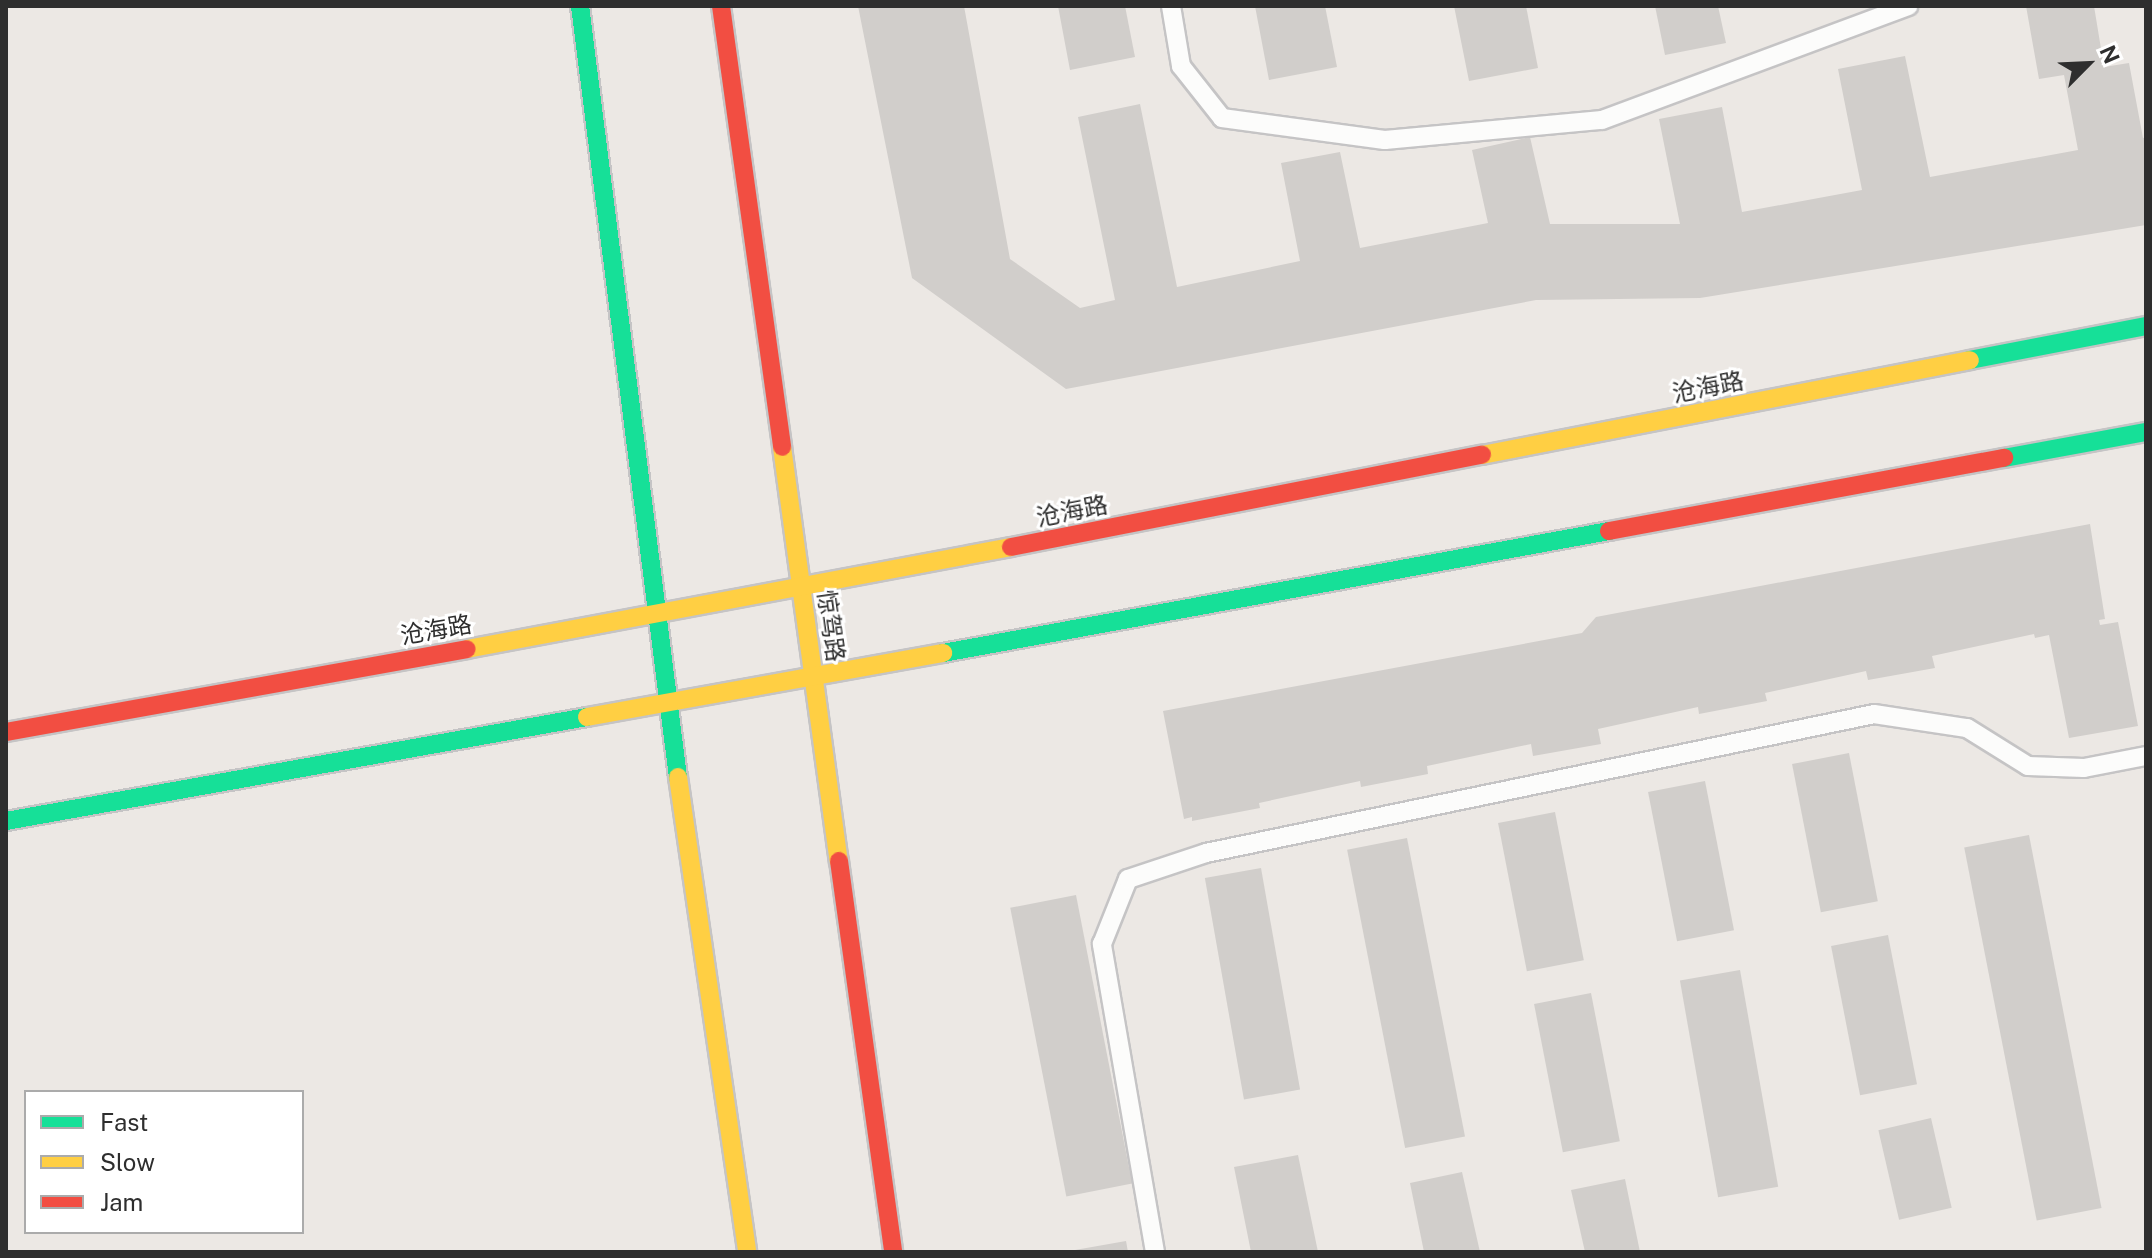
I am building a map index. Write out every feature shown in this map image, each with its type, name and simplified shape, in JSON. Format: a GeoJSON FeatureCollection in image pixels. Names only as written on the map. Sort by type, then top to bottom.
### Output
{"type":"FeatureCollection","features":[{"type":"Feature","properties":{"kind":"main road"},"geometry":{"type":"LineString","coordinates":[[580,6],[655,615],[747,1252]]}},
{"type":"Feature","properties":{"kind":"main road","name":"惊驾路"},"geometry":{"type":"LineString","coordinates":[[721,6],[893,1252]]}},
{"type":"Feature","properties":{"kind":"main road","name":"沧海路"},"geometry":{"type":"LineString","coordinates":[[6,732],[802,588],[2146,326]]}},
{"type":"Feature","properties":{"kind":"main road"},"geometry":{"type":"LineString","coordinates":[[6,821],[668,704],[2146,432]]}},
{"type":"Feature","properties":{"kind":"lane"},"geometry":{"type":"LineString","coordinates":[[1171,6],[1181,66],[1222,118],[1385,140],[1602,120],[1909,6]]}},
{"type":"Feature","properties":{"kind":"lane"},"geometry":{"type":"LineString","coordinates":[[1155,1252],[1102,944],[1128,879],[1206,853],[1874,714],[1967,728],[2028,766],[2084,768],[2146,756]]}},
{"type":"Feature","properties":{"kind":"building"},"geometry":{"type":"Polygon","coordinates":[[[858,6],[964,6],[1010,259],[1080,308],[1115,300],[1078,117],[1140,104],[1177,287],[1300,261],[1281,163],[1340,152],[1360,248],[1488,223],[1472,150],[1530,137],[1550,224],[1680,224],[1659,119],[1722,107],[1742,212],[1862,190],[1838,69],[1905,56],[1930,177],[2078,150],[2064,75],[2039,79],[2026,6],[2094,6],[2104,67],[2129,63],[2143,138],[2146,137],[2146,225],[1700,298],[1536,300],[1066,389],[912,278],[858,6]]]}},
{"type":"Feature","properties":{"kind":"building"},"geometry":{"type":"Polygon","coordinates":[[[1058,6],[1125,6],[1135,57],[1070,70],[1058,6]]]}},
{"type":"Feature","properties":{"kind":"building"},"geometry":{"type":"Polygon","coordinates":[[[1255,6],[1325,6],[1337,67],[1269,80],[1255,6]]]}},
{"type":"Feature","properties":{"kind":"building"},"geometry":{"type":"Polygon","coordinates":[[[1454,6],[1526,6],[1538,68],[1469,81],[1454,6]]]}},
{"type":"Feature","properties":{"kind":"building"},"geometry":{"type":"Polygon","coordinates":[[[1655,6],[1718,6],[1726,43],[1665,55],[1655,6]]]}},
{"type":"Feature","properties":{"kind":"building"},"geometry":{"type":"Polygon","coordinates":[[[2090,524],[2105,619],[2099,620],[2100,625],[2118,622],[2138,726],[2069,738],[2049,635],[2035,638],[2034,634],[1932,656],[1935,668],[1868,680],[1866,671],[1765,693],[1767,701],[1699,714],[1698,707],[1598,729],[1601,744],[1533,756],[1531,744],[1427,766],[1428,774],[1361,787],[1360,781],[1259,803],[1260,808],[1192,821],[1192,817],[1184,819],[1163,711],[1582,633],[1596,617],[2090,524]]]}},
{"type":"Feature","properties":{"kind":"building"},"geometry":{"type":"Polygon","coordinates":[[[1849,753],[1878,901],[1821,912],[1792,764],[1849,753]]]}},
{"type":"Feature","properties":{"kind":"building"},"geometry":{"type":"Polygon","coordinates":[[[1705,781],[1734,930],[1677,941],[1648,792],[1705,781]]]}},
{"type":"Feature","properties":{"kind":"building"},"geometry":{"type":"Polygon","coordinates":[[[1555,812],[1584,960],[1527,971],[1498,823],[1555,812]]]}},
{"type":"Feature","properties":{"kind":"building"},"geometry":{"type":"Polygon","coordinates":[[[2029,835],[2102,1208],[2037,1221],[1964,848],[2029,835]]]}},
{"type":"Feature","properties":{"kind":"building"},"geometry":{"type":"Polygon","coordinates":[[[1407,838],[1465,1136],[1405,1148],[1347,850],[1407,838]]]}},
{"type":"Feature","properties":{"kind":"building"},"geometry":{"type":"Polygon","coordinates":[[[1261,868],[1300,1090],[1244,1099],[1205,878],[1261,868]]]}},
{"type":"Feature","properties":{"kind":"building"},"geometry":{"type":"Polygon","coordinates":[[[1076,895],[1132,1184],[1066,1196],[1010,908],[1076,895]]]}},
{"type":"Feature","properties":{"kind":"building"},"geometry":{"type":"Polygon","coordinates":[[[1888,935],[1917,1084],[1860,1095],[1831,946],[1888,935]]]}},
{"type":"Feature","properties":{"kind":"building"},"geometry":{"type":"Polygon","coordinates":[[[1740,970],[1778,1187],[1718,1197],[1680,981],[1740,970]]]}},
{"type":"Feature","properties":{"kind":"building"},"geometry":{"type":"Polygon","coordinates":[[[1591,993],[1620,1141],[1563,1152],[1534,1004],[1591,993]]]}},
{"type":"Feature","properties":{"kind":"building"},"geometry":{"type":"Polygon","coordinates":[[[1931,1118],[1952,1208],[1899,1220],[1878,1130],[1931,1118]]]}},
{"type":"Feature","properties":{"kind":"building"},"geometry":{"type":"Polygon","coordinates":[[[1298,1155],[1318,1252],[1251,1252],[1234,1167],[1298,1155]]]}},
{"type":"Feature","properties":{"kind":"building"},"geometry":{"type":"Polygon","coordinates":[[[1462,1172],[1480,1252],[1424,1252],[1410,1183],[1462,1172]]]}},
{"type":"Feature","properties":{"kind":"building"},"geometry":{"type":"Polygon","coordinates":[[[1625,1179],[1640,1252],[1585,1252],[1571,1190],[1625,1179]]]}},
{"type":"Feature","properties":{"kind":"building"},"geometry":{"type":"Polygon","coordinates":[[[1126,1241],[1128,1252],[1075,1252],[1075,1250],[1126,1241]]]}},
{"type":"Feature","properties":{"kind":"traffic: fast"},"geometry":{"type":"LineString","coordinates":[[580,6],[678,777]]}},
{"type":"Feature","properties":{"kind":"traffic: fast"},"geometry":{"type":"LineString","coordinates":[[1970,360],[2146,326]]}},
{"type":"Feature","properties":{"kind":"traffic: fast"},"geometry":{"type":"LineString","coordinates":[[2004,458],[2146,432]]}},
{"type":"Feature","properties":{"kind":"traffic: fast"},"geometry":{"type":"LineString","coordinates":[[943,653],[1609,531]]}},
{"type":"Feature","properties":{"kind":"traffic: fast"},"geometry":{"type":"LineString","coordinates":[[6,821],[587,717]]}},
{"type":"Feature","properties":{"kind":"traffic: slow"},"geometry":{"type":"LineString","coordinates":[[1482,455],[1970,360]]}},
{"type":"Feature","properties":{"kind":"traffic: slow"},"geometry":{"type":"LineString","coordinates":[[782,447],[839,861]]}},
{"type":"Feature","properties":{"kind":"traffic: slow"},"geometry":{"type":"LineString","coordinates":[[467,649],[1011,547]]}},
{"type":"Feature","properties":{"kind":"traffic: slow"},"geometry":{"type":"LineString","coordinates":[[587,717],[943,653]]}},
{"type":"Feature","properties":{"kind":"traffic: slow"},"geometry":{"type":"LineString","coordinates":[[678,777],[747,1252]]}},
{"type":"Feature","properties":{"kind":"traffic: jam"},"geometry":{"type":"LineString","coordinates":[[721,6],[782,447]]}},
{"type":"Feature","properties":{"kind":"traffic: jam"},"geometry":{"type":"LineString","coordinates":[[1011,547],[1482,455]]}},
{"type":"Feature","properties":{"kind":"traffic: jam"},"geometry":{"type":"LineString","coordinates":[[1609,531],[2004,458]]}},
{"type":"Feature","properties":{"kind":"traffic: jam"},"geometry":{"type":"LineString","coordinates":[[6,732],[467,649]]}},
{"type":"Feature","properties":{"kind":"traffic: jam"},"geometry":{"type":"LineString","coordinates":[[839,861],[893,1252]]}}]}
